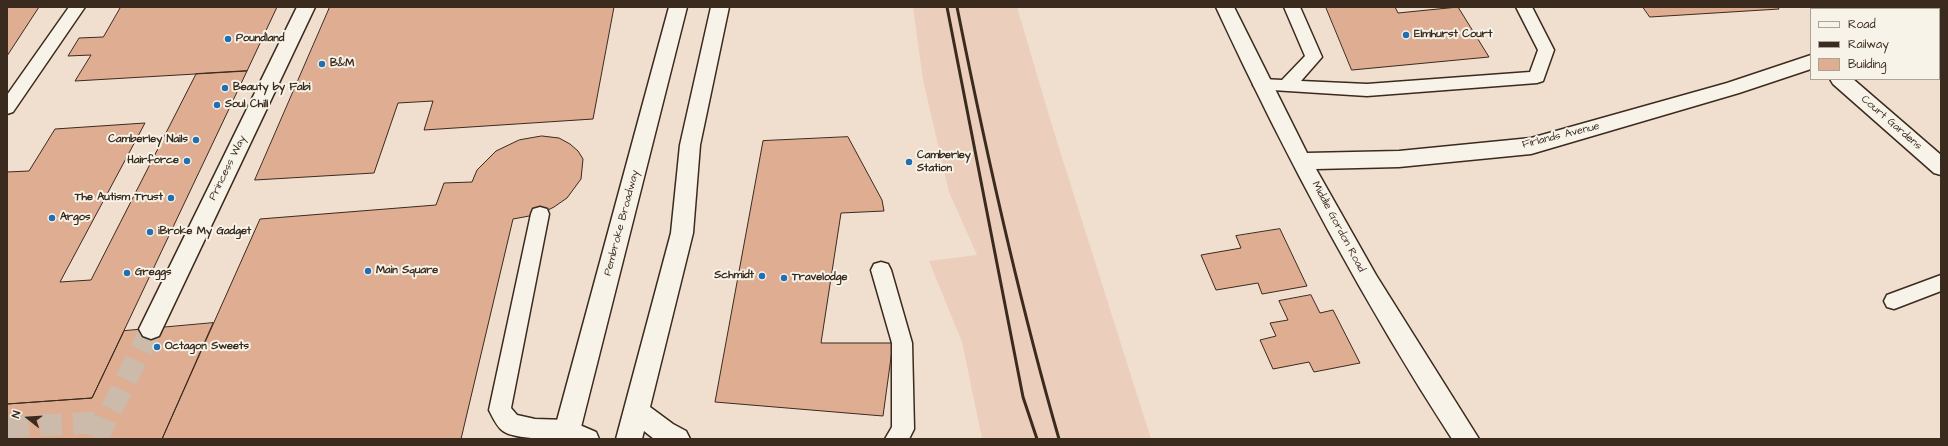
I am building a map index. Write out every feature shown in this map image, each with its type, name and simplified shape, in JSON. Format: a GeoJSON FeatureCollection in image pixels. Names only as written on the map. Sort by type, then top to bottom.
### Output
{"type":"FeatureCollection","features":[{"type":"Feature","properties":{"kind":"street","name":"Princess Way"},"geometry":{"type":"LineString","coordinates":[[151,329],[306,7]]}},
{"type":"Feature","properties":{"kind":"street","name":"Pembroke Broadway"},"geometry":{"type":"LineString","coordinates":[[574,436],[678,7]]}},
{"type":"Feature","properties":{"kind":"street"},"geometry":{"type":"LineString","coordinates":[[629,439],[682,233],[690,145],[720,7]]}},
{"type":"Feature","properties":{"kind":"street","name":"Middle Gordon Road"},"geometry":{"type":"LineString","coordinates":[[1225,7],[1262,85],[1359,268],[1440,401],[1466,439]]}},
{"type":"Feature","properties":{"kind":"street","name":"Firlands Avenue"},"geometry":{"type":"LineString","coordinates":[[1302,161],[1399,159],[1531,146],[1732,88],[1810,62]]}},
{"type":"Feature","properties":{"kind":"street","name":"Court Gardens"},"geometry":{"type":"LineString","coordinates":[[1841,80],[1941,167]]}},
{"type":"Feature","properties":{"kind":"street"},"geometry":{"type":"LineString","coordinates":[[636,412],[664,432],[677,439]]}},
{"type":"Feature","properties":{"kind":"lane"},"geometry":{"type":"LineString","coordinates":[[7,108],[77,7]]}},
{"type":"Feature","properties":{"kind":"lane"},"geometry":{"type":"LineString","coordinates":[[1286,86],[1314,57],[1292,7]]}},
{"type":"Feature","properties":{"kind":"lane"},"geometry":{"type":"LineString","coordinates":[[1262,85],[1367,90],[1537,77],[1546,50],[1524,7]]}},
{"type":"Feature","properties":{"kind":"lane"},"geometry":{"type":"LineString","coordinates":[[540,214],[500,410],[510,424],[535,430],[574,436]]}},
{"type":"Feature","properties":{"kind":"lane"},"geometry":{"type":"LineString","coordinates":[[881,270],[902,343],[903,429],[896,439]]}},
{"type":"Feature","properties":{"kind":"lane"},"geometry":{"type":"LineString","coordinates":[[1894,301],[1941,283]]}},
{"type":"Feature","properties":{"kind":"shaded area"},"geometry":{"type":"Polygon","coordinates":[[[913,7],[1017,7],[1053,129],[1151,439],[982,439],[962,342],[929,261],[977,255],[949,192],[923,80],[913,7]]]}},
{"type":"Feature","properties":{"kind":"building"},"geometry":{"type":"Polygon","coordinates":[[[7,7],[39,7],[7,56],[7,7]]]}},
{"type":"Feature","properties":{"kind":"building"},"geometry":{"type":"Polygon","coordinates":[[[121,7],[277,7],[247,71],[75,81],[91,55],[68,56],[79,38],[103,37],[121,7]]]}},
{"type":"Feature","properties":{"kind":"building"},"geometry":{"type":"Polygon","coordinates":[[[330,7],[614,7],[593,119],[424,130],[433,101],[398,103],[374,173],[255,180],[330,7]]]}},
{"type":"Feature","properties":{"kind":"building","name":"Elmhurst Court"},"geometry":{"type":"Polygon","coordinates":[[[1326,7],[1395,7],[1398,13],[1458,7],[1489,57],[1352,70],[1326,7]]]}},
{"type":"Feature","properties":{"kind":"building"},"geometry":{"type":"Polygon","coordinates":[[[1643,7],[1778,7],[1779,9],[1650,17],[1643,7]]]}},
{"type":"Feature","properties":{"kind":"building"},"geometry":{"type":"Polygon","coordinates":[[[247,71],[92,398],[7,404],[7,172],[29,171],[55,129],[145,123],[60,282],[91,280],[196,74],[247,71]]]}},
{"type":"Feature","properties":{"kind":"building","name":"Main Square"},"geometry":{"type":"Polygon","coordinates":[[[542,136],[559,138],[570,144],[578,151],[583,159],[581,179],[567,198],[554,207],[540,214],[513,219],[461,439],[162,439],[260,219],[436,205],[444,183],[472,182],[477,170],[496,151],[519,140],[542,136]]]}},
{"type":"Feature","properties":{"kind":"building","name":"Travelodge"},"geometry":{"type":"Polygon","coordinates":[[[848,137],[882,200],[884,211],[841,213],[821,343],[893,343],[883,416],[715,402],[763,141],[848,137]]]}},
{"type":"Feature","properties":{"kind":"building"},"geometry":{"type":"Polygon","coordinates":[[[1280,229],[1307,286],[1262,294],[1258,283],[1216,290],[1201,255],[1241,248],[1236,236],[1280,229]]]}},
{"type":"Feature","properties":{"kind":"building"},"geometry":{"type":"Polygon","coordinates":[[[1311,295],[1320,313],[1333,310],[1360,363],[1314,372],[1309,362],[1273,369],[1260,340],[1276,336],[1270,323],[1288,320],[1279,301],[1311,295]]]}},
{"type":"Feature","properties":{"kind":"building"},"geometry":{"type":"Polygon","coordinates":[[[213,323],[162,439],[7,439],[7,404],[92,398],[124,331],[213,323]]]}},
{"type":"Feature","properties":{"kind":"tunnel"},"geometry":{"type":"LineString","coordinates":[[97,439],[151,329]]}},
{"type":"Feature","properties":{"kind":"tunnel"},"geometry":{"type":"LineString","coordinates":[[7,427],[105,422]]}},
{"type":"Feature","properties":{"kind":"railway"},"geometry":{"type":"LineString","coordinates":[[947,7],[1023,397],[1037,439]]}},
{"type":"Feature","properties":{"kind":"railway"},"geometry":{"type":"LineString","coordinates":[[957,7],[979,116],[1016,278],[1059,439]]}},
{"type":"Feature","properties":{"kind":"place","name":"Elmhurst Court"},"geometry":{"type":"Point","coordinates":[1406,35]}},
{"type":"Feature","properties":{"kind":"place","name":"Poundland"},"geometry":{"type":"Point","coordinates":[228,39]}},
{"type":"Feature","properties":{"kind":"place","name":"B&M"},"geometry":{"type":"Point","coordinates":[322,64]}},
{"type":"Feature","properties":{"kind":"place","name":"Beauty by Fabi"},"geometry":{"type":"Point","coordinates":[225,88]}},
{"type":"Feature","properties":{"kind":"place","name":"Soul Chill"},"geometry":{"type":"Point","coordinates":[217,105]}},
{"type":"Feature","properties":{"kind":"place","name":"Camberley Nails"},"geometry":{"type":"Point","coordinates":[196,140]}},
{"type":"Feature","properties":{"kind":"place","name":"Hairforce"},"geometry":{"type":"Point","coordinates":[187,161]}},
{"type":"Feature","properties":{"kind":"place","name":"Camberley Station"},"geometry":{"type":"Point","coordinates":[909,162]}},
{"type":"Feature","properties":{"kind":"place","name":"The Autism Trust"},"geometry":{"type":"Point","coordinates":[171,198]}},
{"type":"Feature","properties":{"kind":"place","name":"Argos"},"geometry":{"type":"Point","coordinates":[52,218]}},
{"type":"Feature","properties":{"kind":"place","name":"iBroke My Gadget"},"geometry":{"type":"Point","coordinates":[150,232]}},
{"type":"Feature","properties":{"kind":"place","name":"Main Square"},"geometry":{"type":"Point","coordinates":[368,271]}},
{"type":"Feature","properties":{"kind":"place","name":"Greggs"},"geometry":{"type":"Point","coordinates":[127,273]}},
{"type":"Feature","properties":{"kind":"place","name":"Schmidt"},"geometry":{"type":"Point","coordinates":[762,276]}},
{"type":"Feature","properties":{"kind":"place","name":"Travelodge"},"geometry":{"type":"Point","coordinates":[784,278]}},
{"type":"Feature","properties":{"kind":"place","name":"Octagon Sweets"},"geometry":{"type":"Point","coordinates":[157,347]}}]}
